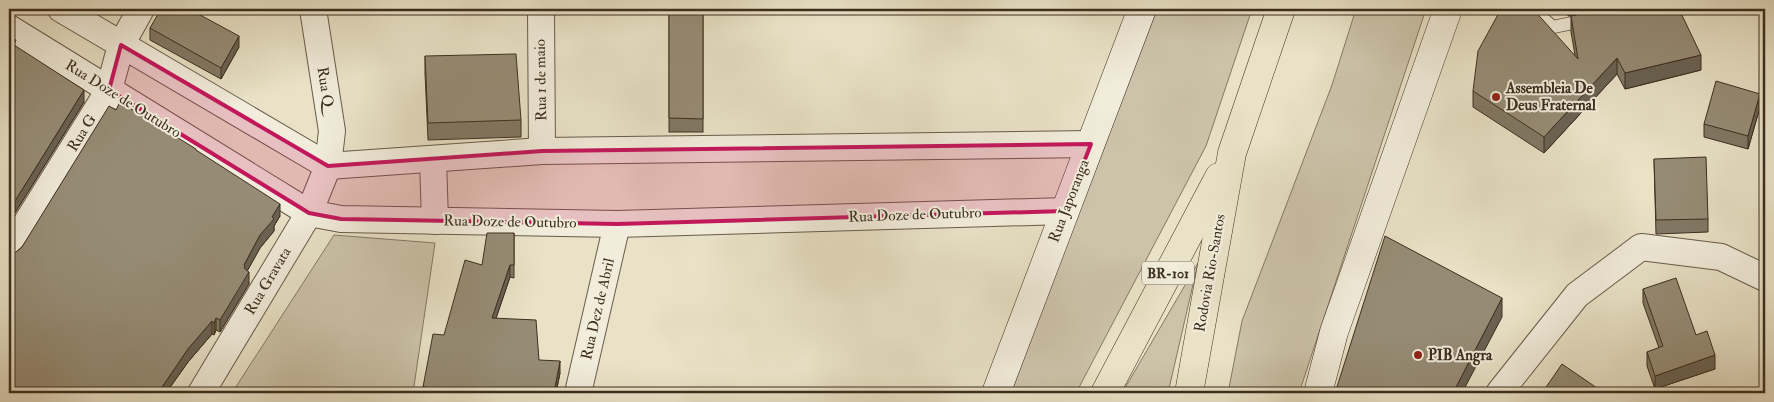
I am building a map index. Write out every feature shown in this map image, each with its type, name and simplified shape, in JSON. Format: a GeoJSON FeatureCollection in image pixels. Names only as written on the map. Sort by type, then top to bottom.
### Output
{"type":"FeatureCollection","features":[{"type":"Feature","properties":{"kind":"highway","name":"Rodovia Rio-Santos"},"geometry":{"type":"LineString","coordinates":[[1189,393],[1232,154],[1281,9]]}},
{"type":"Feature","properties":{"kind":"highway","name":"Rodovia Rio-Santos"},"geometry":{"type":"LineString","coordinates":[[1105,393],[1232,154]]}},
{"type":"Feature","properties":{"kind":"main road","name":"Rua Japoranga"},"geometry":{"type":"LineString","coordinates":[[996,393],[1142,9]]}},
{"type":"Feature","properties":{"kind":"main road"},"geometry":{"type":"LineString","coordinates":[[1318,393],[1334,332],[1448,9]]}},
{"type":"Feature","properties":{"kind":"street"},"geometry":{"type":"LineString","coordinates":[[61,9],[328,166],[542,151],[1091,144]]}},
{"type":"Feature","properties":{"kind":"street","name":"Rua G"},"geometry":{"type":"LineString","coordinates":[[9,251],[109,90],[121,46],[141,9]]}},
{"type":"Feature","properties":{"kind":"street","name":"Rua Q"},"geometry":{"type":"LineString","coordinates":[[314,9],[332,132],[328,166]]}},
{"type":"Feature","properties":{"kind":"street","name":"Rua 1 de maio"},"geometry":{"type":"LineString","coordinates":[[541,9],[542,151]]}},
{"type":"Feature","properties":{"kind":"street","name":"Rua Doze de Outubro"},"geometry":{"type":"LineString","coordinates":[[9,28],[309,213],[341,219],[617,224],[1065,211]]}},
{"type":"Feature","properties":{"kind":"street"},"geometry":{"type":"LineString","coordinates":[[433,159],[434,221]]}},
{"type":"Feature","properties":{"kind":"street","name":"Rua Gravata"},"geometry":{"type":"LineString","coordinates":[[201,393],[309,213],[328,166]]}},
{"type":"Feature","properties":{"kind":"street","name":"Rua Dez de Abril"},"geometry":{"type":"LineString","coordinates":[[578,393],[617,224]]}},
{"type":"Feature","properties":{"kind":"street"},"geometry":{"type":"LineString","coordinates":[[1498,393],[1577,295],[1641,248],[1721,257],[1765,278]]}},
{"type":"Feature","properties":{"kind":"lane"},"geometry":{"type":"LineString","coordinates":[[1531,9],[1554,27],[1640,9]]}},
{"type":"Feature","properties":{"kind":"highlighted area"},"geometry":{"type":"Polygon","coordinates":[[[121,45],[328,166],[542,151],[1091,144],[1065,211],[617,224],[341,219],[309,213],[109,90],[121,45]]]}},
{"type":"Feature","properties":{"kind":"shaded area"},"geometry":{"type":"Polygon","coordinates":[[[1157,9],[1252,9],[1206,146],[1076,393],[1011,393],[1039,317],[1157,9]]]}},
{"type":"Feature","properties":{"kind":"shaded area"},"geometry":{"type":"Polygon","coordinates":[[[1356,9],[1426,9],[1299,393],[1228,393],[1242,321],[1332,85],[1356,9]]]}},
{"type":"Feature","properties":{"kind":"shaded area"},"geometry":{"type":"Polygon","coordinates":[[[334,235],[435,243],[413,393],[232,393],[334,235]]]}},
{"type":"Feature","properties":{"kind":"shaded area"},"geometry":{"type":"Polygon","coordinates":[[[1198,263],[1168,393],[1122,393],[1198,263]]]}},
{"type":"Feature","properties":{"kind":"building"},"geometry":{"type":"Polygon","coordinates":[[[161,9],[189,9],[239,36],[221,68],[150,28],[161,9]]]}},
{"type":"Feature","properties":{"kind":"building"},"geometry":{"type":"Polygon","coordinates":[[[669,9],[703,9],[703,119],[669,118],[669,9]]]}},
{"type":"Feature","properties":{"kind":"building"},"geometry":{"type":"Polygon","coordinates":[[[1501,9],[1533,9],[1578,59],[1571,16],[1605,9],[1632,9],[1632,14],[1655,9],[1679,9],[1701,55],[1625,73],[1617,58],[1544,137],[1473,91],[1478,51],[1501,9]]]}},
{"type":"Feature","properties":{"kind":"building"},"geometry":{"type":"Polygon","coordinates":[[[9,36],[16,40],[14,45],[84,90],[15,201],[9,197],[9,36]]]}},
{"type":"Feature","properties":{"kind":"building"},"geometry":{"type":"Polygon","coordinates":[[[516,54],[521,120],[428,123],[425,56],[516,54]]]}},
{"type":"Feature","properties":{"kind":"building"},"geometry":{"type":"Polygon","coordinates":[[[1716,81],[1760,94],[1748,136],[1704,124],[1716,81]]]}},
{"type":"Feature","properties":{"kind":"building"},"geometry":{"type":"Polygon","coordinates":[[[120,102],[280,204],[272,217],[274,219],[260,235],[244,265],[244,268],[249,272],[220,320],[216,318],[214,323],[212,321],[188,349],[158,393],[9,393],[9,254],[16,252],[22,247],[109,106],[116,110],[120,102]]]}},
{"type":"Feature","properties":{"kind":"building"},"geometry":{"type":"Polygon","coordinates":[[[1706,157],[1708,219],[1656,220],[1654,159],[1706,157]]]}},
{"type":"Feature","properties":{"kind":"building"},"geometry":{"type":"Polygon","coordinates":[[[487,233],[514,233],[514,265],[510,265],[492,318],[536,320],[539,360],[560,361],[554,393],[425,393],[426,387],[423,387],[433,334],[444,335],[465,260],[482,265],[487,233]]]}},
{"type":"Feature","properties":{"kind":"building","name":"PIB Angra"},"geometry":{"type":"Polygon","coordinates":[[[1385,236],[1502,298],[1453,393],[1335,393],[1385,236]]]}},
{"type":"Feature","properties":{"kind":"building"},"geometry":{"type":"Polygon","coordinates":[[[1676,278],[1696,335],[1707,331],[1715,355],[1655,376],[1647,352],[1663,346],[1643,289],[1676,278]]]}},
{"type":"Feature","properties":{"kind":"building"},"geometry":{"type":"Polygon","coordinates":[[[1562,364],[1597,388],[1594,393],[1542,393],[1562,364]]]}},
{"type":"Feature","properties":{"kind":"place","name":"Assembleia De Deus Fraternal"},"geometry":{"type":"Point","coordinates":[1496,97]}},
{"type":"Feature","properties":{"kind":"place","name":"PIB Angra"},"geometry":{"type":"Point","coordinates":[1418,355]}}]}
